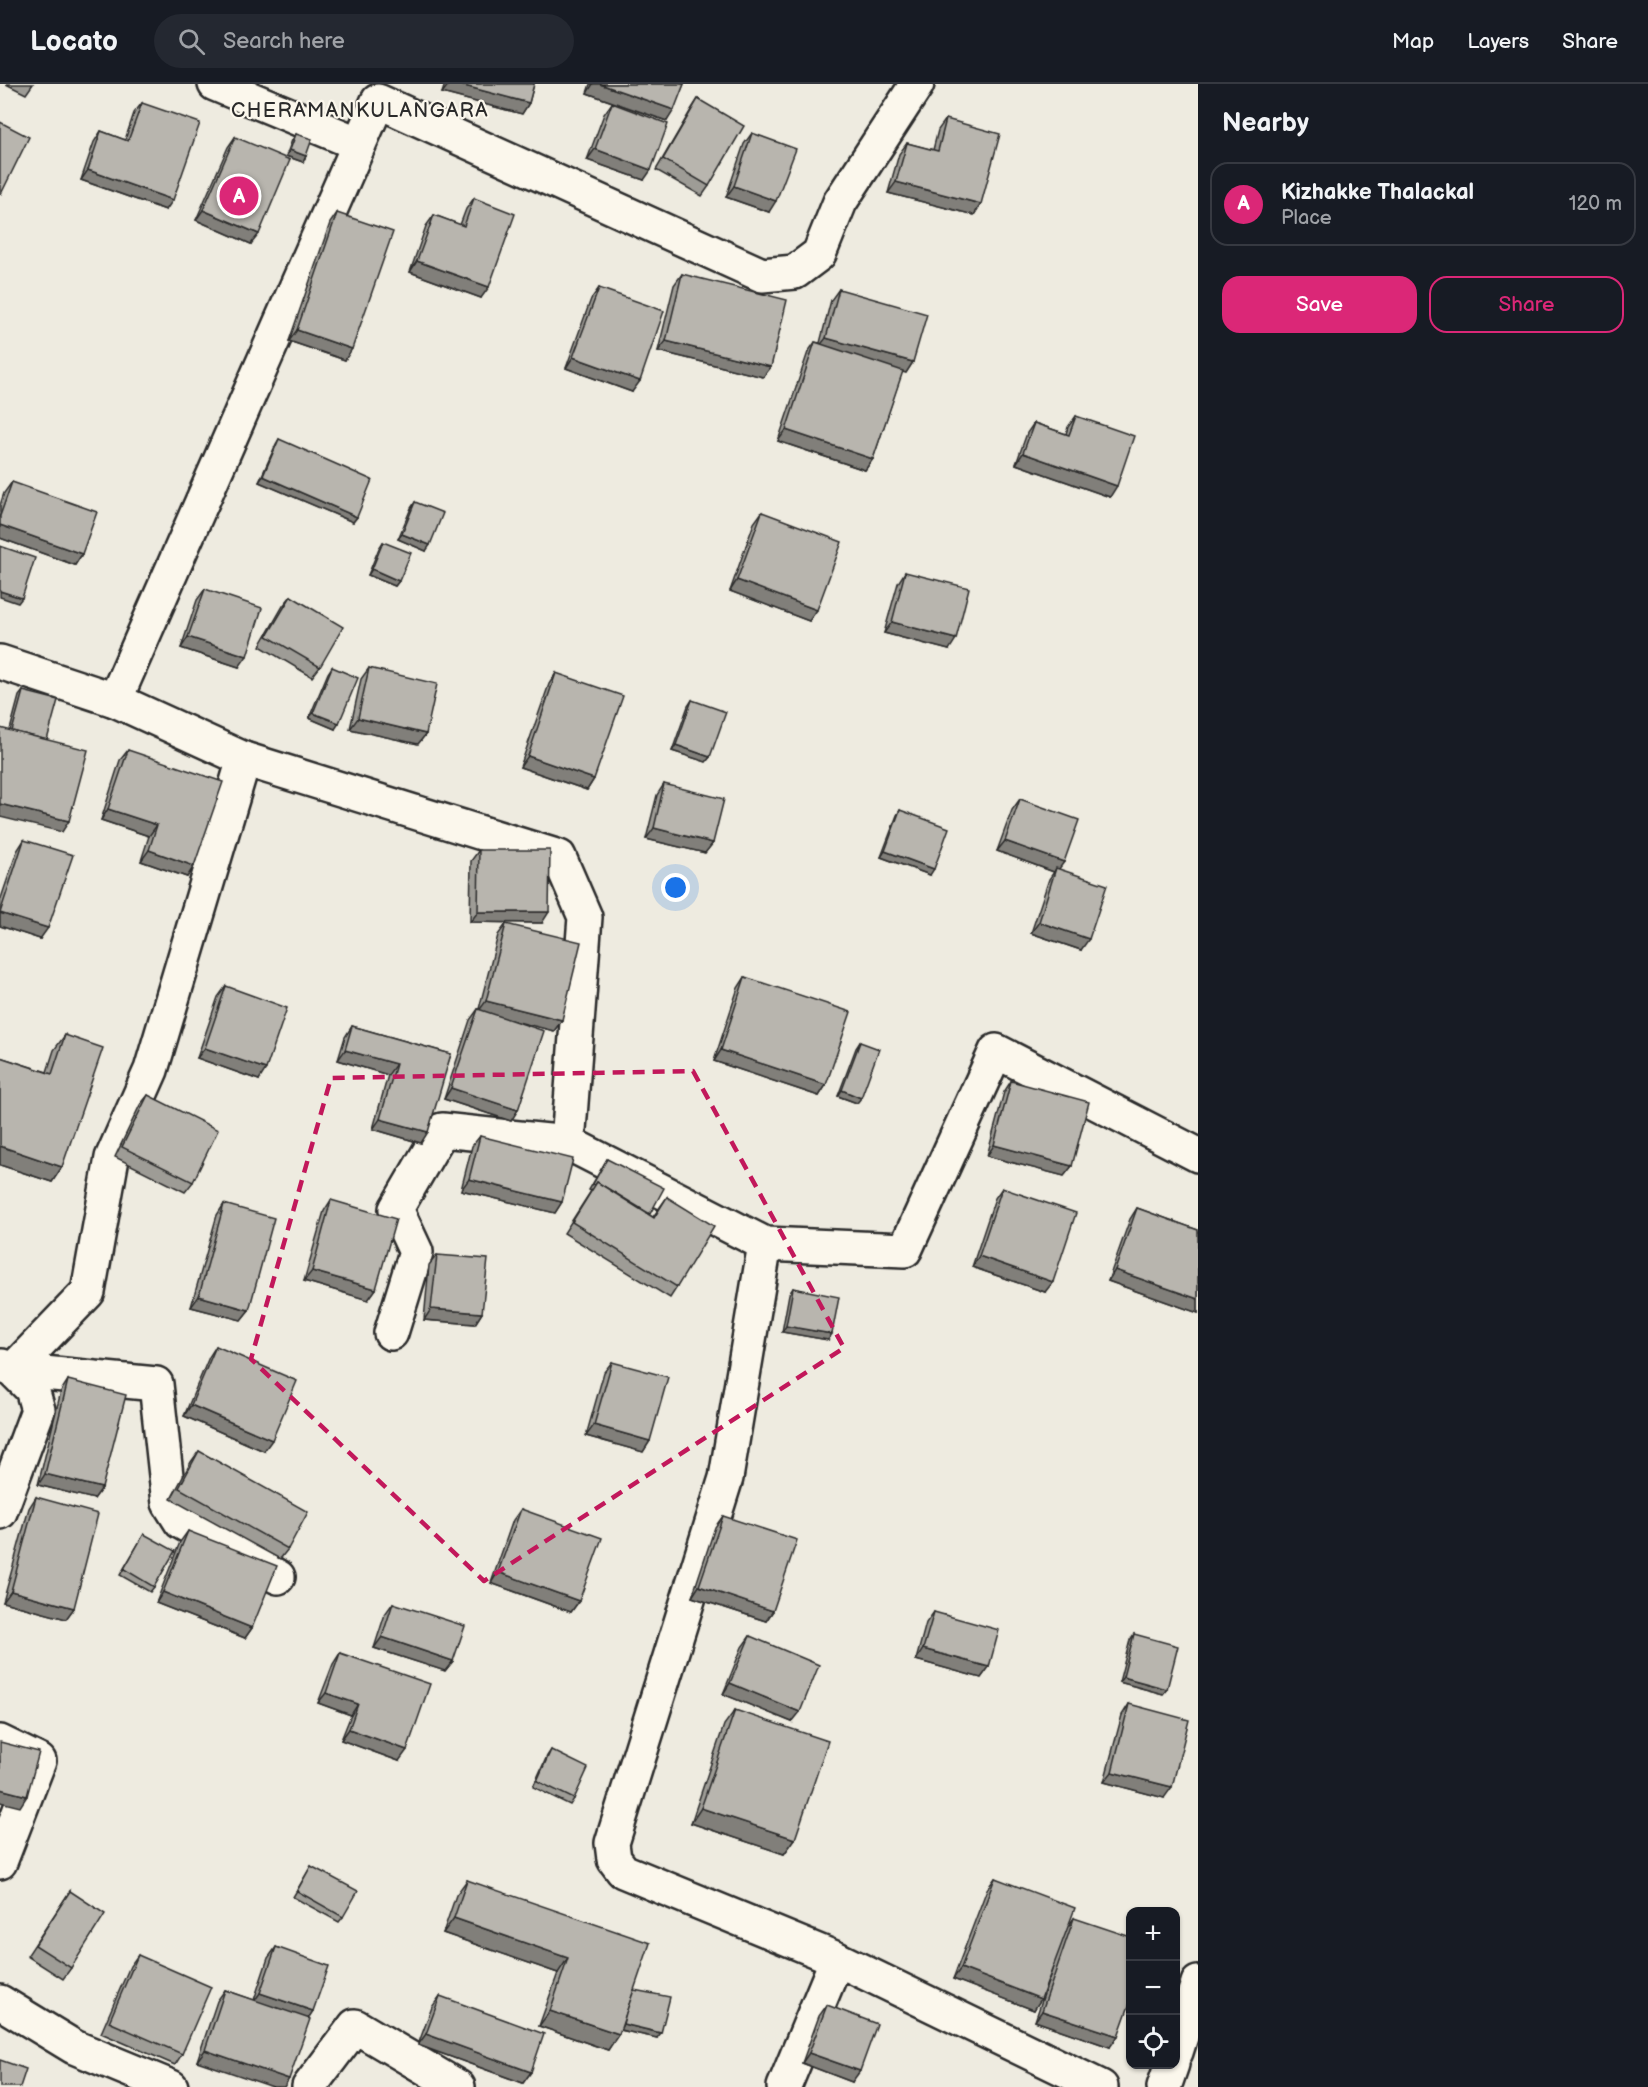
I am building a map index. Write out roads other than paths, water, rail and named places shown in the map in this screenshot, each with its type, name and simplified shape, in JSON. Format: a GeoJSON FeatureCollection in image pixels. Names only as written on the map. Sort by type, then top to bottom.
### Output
{"type":"FeatureCollection","features":[{"type":"Feature","properties":{"kind":"street"},"geometry":{"type":"LineString","coordinates":[[215,84],[359,144]]}},
{"type":"Feature","properties":{"kind":"street"},"geometry":{"type":"LineString","coordinates":[[115,700],[381,92],[762,276],[795,272],[819,254],[840,202],[917,84]]}},
{"type":"Feature","properties":{"kind":"street"},"geometry":{"type":"LineString","coordinates":[[0,662],[115,700],[244,759],[559,857],[585,917],[568,1143]]}},
{"type":"Feature","properties":{"kind":"street"},"geometry":{"type":"LineString","coordinates":[[7,1367],[88,1292],[112,1158],[152,1070],[244,759]]}},
{"type":"Feature","properties":{"kind":"street"},"geometry":{"type":"LineString","coordinates":[[391,1333],[416,1252],[396,1209],[442,1130],[568,1143],[765,1244],[905,1250],[996,1051],[1198,1155]]}},
{"type":"Feature","properties":{"kind":"street"},"geometry":{"type":"LineString","coordinates":[[765,1244],[726,1478],[612,1843],[614,1859],[623,1871],[837,1959],[1101,2087]]}},
{"type":"Feature","properties":{"kind":"street"},"geometry":{"type":"LineString","coordinates":[[0,1512],[38,1410],[32,1389],[7,1367]]}},
{"type":"Feature","properties":{"kind":"street"},"geometry":{"type":"LineString","coordinates":[[7,1367],[156,1384],[169,1503],[181,1522],[278,1577]]}},
{"type":"Feature","properties":{"kind":"street"},"geometry":{"type":"LineString","coordinates":[[0,1742],[39,1761],[0,1862]]}},
{"type":"Feature","properties":{"kind":"street"},"geometry":{"type":"LineString","coordinates":[[784,2087],[837,1959]]}},
{"type":"Feature","properties":{"kind":"street"},"geometry":{"type":"LineString","coordinates":[[1180,2039],[1198,1983]]}},
{"type":"Feature","properties":{"kind":"street"},"geometry":{"type":"LineString","coordinates":[[0,2002],[74,2047],[171,2087]]}},
{"type":"Feature","properties":{"kind":"street"},"geometry":{"type":"LineString","coordinates":[[309,2087],[355,2026],[458,2087]]}},
{"type":"Feature","properties":{"kind":"street"},"geometry":{"type":"LineString","coordinates":[[1164,2087],[1170,2069]]}},
{"type":"Feature","properties":{"kind":"place","name":"Kizhakke Thalackal"},"geometry":{"type":"Point","coordinates":[239,196]}},
{"type":"Feature","properties":{"kind":"district","name":"CHERAMANKULANGARA"},"geometry":{"type":"Point","coordinates":[360,110]}}]}
